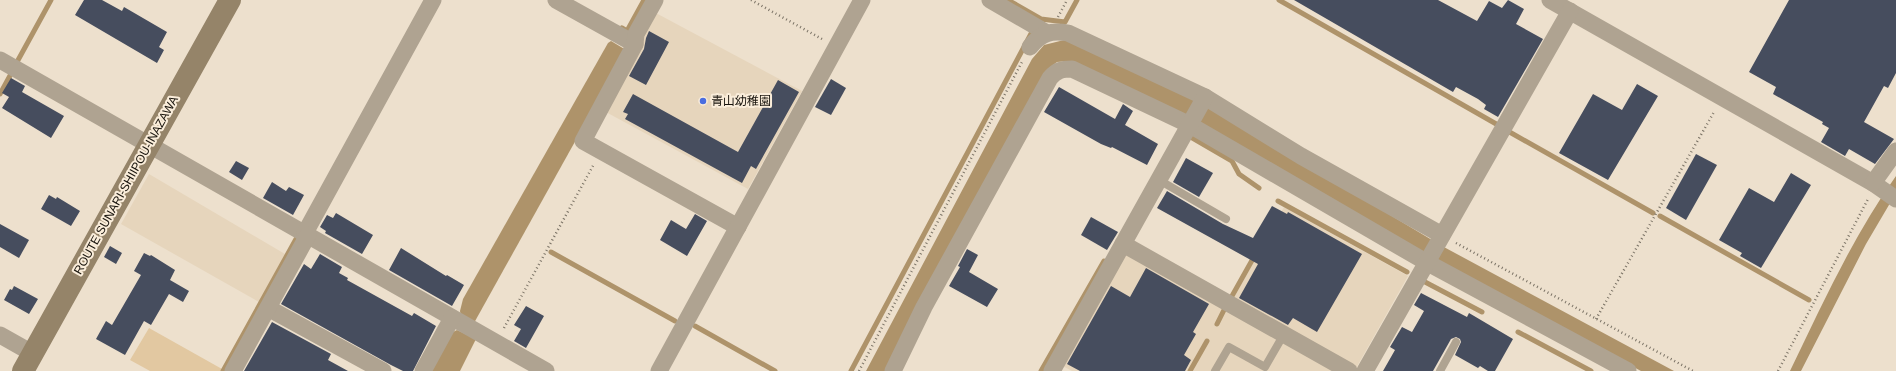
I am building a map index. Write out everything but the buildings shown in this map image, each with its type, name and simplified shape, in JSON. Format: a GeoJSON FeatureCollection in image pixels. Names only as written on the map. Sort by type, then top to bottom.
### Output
{"type":"FeatureCollection","features":[{"type":"Feature","properties":{"kind":"main road","name":"ROUTE SUNARI-SHIIPOU-INAZAWA"},"geometry":{"type":"LineString","coordinates":[[27,362],[230,0]]}},
{"type":"Feature","properties":{"kind":"street"},"geometry":{"type":"LineString","coordinates":[[233,371],[433,0]]}},
{"type":"Feature","properties":{"kind":"street"},"geometry":{"type":"LineString","coordinates":[[556,0],[635,44]]}},
{"type":"Feature","properties":{"kind":"street"},"geometry":{"type":"LineString","coordinates":[[655,0],[636,34],[635,44],[583,140],[738,227]]}},
{"type":"Feature","properties":{"kind":"street"},"geometry":{"type":"LineString","coordinates":[[659,371],[862,0]]}},
{"type":"Feature","properties":{"kind":"street"},"geometry":{"type":"LineString","coordinates":[[990,0],[1047,33]]}},
{"type":"Feature","properties":{"kind":"street"},"geometry":{"type":"LineString","coordinates":[[1550,0],[1884,191],[1896,151]]}},
{"type":"Feature","properties":{"kind":"street"},"geometry":{"type":"LineString","coordinates":[[1364,371],[1570,11]]}},
{"type":"Feature","properties":{"kind":"street"},"geometry":{"type":"LineString","coordinates":[[1030,47],[1037,38],[1047,33],[1056,31],[1068,33],[1204,99],[1441,237]]}},
{"type":"Feature","properties":{"kind":"street"},"geometry":{"type":"LineString","coordinates":[[0,60],[546,371]]}},
{"type":"Feature","properties":{"kind":"street"},"geometry":{"type":"LineString","coordinates":[[893,371],[924,307],[1050,78],[1056,72],[1064,69],[1072,69],[1191,123],[1427,260],[1628,371]]}},
{"type":"Feature","properties":{"kind":"street"},"geometry":{"type":"LineString","coordinates":[[1052,371],[1204,99]]}},
{"type":"Feature","properties":{"kind":"street"},"geometry":{"type":"LineString","coordinates":[[1123,244],[1349,371]]}},
{"type":"Feature","properties":{"kind":"street"},"geometry":{"type":"LineString","coordinates":[[268,308],[383,371]]}},
{"type":"Feature","properties":{"kind":"street"},"geometry":{"type":"LineString","coordinates":[[423,371],[452,318]]}},
{"type":"Feature","properties":{"kind":"street"},"geometry":{"type":"LineString","coordinates":[[0,335],[27,362]]}},
{"type":"Feature","properties":{"kind":"lane"},"geometry":{"type":"LineString","coordinates":[[1159,180],[1226,219]]}},
{"type":"Feature","properties":{"kind":"lane"},"geometry":{"type":"LineString","coordinates":[[1215,371],[1229,347],[1265,367],[1284,334]]}},
{"type":"Feature","properties":{"kind":"lane"},"geometry":{"type":"LineString","coordinates":[[1440,371],[1456,342]]}},
{"type":"Feature","properties":{"kind":"path"},"geometry":{"type":"LineString","coordinates":[[751,0],[836,47]]}},
{"type":"Feature","properties":{"kind":"path"},"geometry":{"type":"LineString","coordinates":[[1057,18],[1067,0]]}},
{"type":"Feature","properties":{"kind":"path"},"geometry":{"type":"LineString","coordinates":[[859,371],[1030,47]]}},
{"type":"Feature","properties":{"kind":"path"},"geometry":{"type":"LineString","coordinates":[[1596,319],[1722,97]]}},
{"type":"Feature","properties":{"kind":"path"},"geometry":{"type":"LineString","coordinates":[[496,342],[602,151]]}},
{"type":"Feature","properties":{"kind":"path"},"geometry":{"type":"LineString","coordinates":[[1778,371],[1884,191]]}},
{"type":"Feature","properties":{"kind":"path"},"geometry":{"type":"LineString","coordinates":[[1441,237],[1693,371]]}},
{"type":"Feature","properties":{"kind":"shaded area","name":"青山幼稚園"},"geometry":{"type":"Polygon","coordinates":[[[654,12],[802,91],[748,189],[604,111],[654,12]]]}},
{"type":"Feature","properties":{"kind":"shaded area"},"geometry":{"type":"Polygon","coordinates":[[[1068,39],[1193,97],[1442,246],[1674,371],[1641,371],[1068,61],[1057,62],[1048,69],[918,303],[885,371],[866,371],[1032,59],[1044,45],[1068,39]]]}},
{"type":"Feature","properties":{"kind":"shaded area"},"geometry":{"type":"Polygon","coordinates":[[[611,41],[626,50],[474,323],[461,316],[460,311],[463,299],[608,43],[611,41]]]}},
{"type":"Feature","properties":{"kind":"shaded area"},"geometry":{"type":"Polygon","coordinates":[[[149,174],[285,254],[259,302],[121,224],[149,174]]]}},
{"type":"Feature","properties":{"kind":"shaded area"},"geometry":{"type":"Polygon","coordinates":[[[1896,176],[1896,193],[1866,244],[1801,371],[1790,371],[1826,296],[1852,247],[1880,199],[1896,176]]]}},
{"type":"Feature","properties":{"kind":"shaded area"},"geometry":{"type":"Polygon","coordinates":[[[1284,207],[1408,276],[1355,370],[1232,301],[1284,207]]]}},
{"type":"Feature","properties":{"kind":"shaded area"},"geometry":{"type":"Polygon","coordinates":[[[1122,252],[1341,371],[1072,371],[1059,364],[1122,252]]]}},
{"type":"Feature","properties":{"kind":"shaded area"},"geometry":{"type":"Polygon","coordinates":[[[149,328],[222,369],[221,371],[150,371],[130,360],[149,328]]]}},
{"type":"Feature","properties":{"kind":"shaded area"},"geometry":{"type":"Polygon","coordinates":[[[457,330],[476,339],[460,371],[428,371],[449,334],[457,330]]]}},
{"type":"Feature","properties":{"kind":"waterway"},"geometry":{"type":"LineString","coordinates":[[17,62],[51,0]]}},
{"type":"Feature","properties":{"kind":"waterway"},"geometry":{"type":"LineString","coordinates":[[622,28],[627,31],[644,0]]}},
{"type":"Feature","properties":{"kind":"waterway"},"geometry":{"type":"LineString","coordinates":[[1008,0],[1041,19],[1065,22],[1077,0]]}},
{"type":"Feature","properties":{"kind":"waterway"},"geometry":{"type":"LineString","coordinates":[[1279,0],[1498,125]]}},
{"type":"Feature","properties":{"kind":"waterway"},"geometry":{"type":"LineString","coordinates":[[851,371],[1033,30]]}},
{"type":"Feature","properties":{"kind":"waterway"},"geometry":{"type":"LineString","coordinates":[[0,94],[12,72]]}},
{"type":"Feature","properties":{"kind":"waterway"},"geometry":{"type":"LineString","coordinates":[[1506,130],[1653,213]]}},
{"type":"Feature","properties":{"kind":"waterway"},"geometry":{"type":"LineString","coordinates":[[1189,136],[1232,161],[1239,174],[1259,188]]}},
{"type":"Feature","properties":{"kind":"waterway"},"geometry":{"type":"LineString","coordinates":[[1278,201],[1407,272]]}},
{"type":"Feature","properties":{"kind":"waterway"},"geometry":{"type":"LineString","coordinates":[[1660,216],[1809,300]]}},
{"type":"Feature","properties":{"kind":"waterway"},"geometry":{"type":"LineString","coordinates":[[223,371],[296,239]]}},
{"type":"Feature","properties":{"kind":"waterway"},"geometry":{"type":"LineString","coordinates":[[551,252],[675,321]]}},
{"type":"Feature","properties":{"kind":"waterway"},"geometry":{"type":"LineString","coordinates":[[1232,296],[1255,255]]}},
{"type":"Feature","properties":{"kind":"waterway"},"geometry":{"type":"LineString","coordinates":[[1041,371],[1104,261]]}},
{"type":"Feature","properties":{"kind":"waterway"},"geometry":{"type":"LineString","coordinates":[[1425,282],[1482,312]]}},
{"type":"Feature","properties":{"kind":"waterway"},"geometry":{"type":"LineString","coordinates":[[1217,324],[1226,306]]}},
{"type":"Feature","properties":{"kind":"waterway"},"geometry":{"type":"LineString","coordinates":[[695,326],[775,371]]}},
{"type":"Feature","properties":{"kind":"waterway"},"geometry":{"type":"LineString","coordinates":[[1518,332],[1591,371]]}},
{"type":"Feature","properties":{"kind":"waterway"},"geometry":{"type":"LineString","coordinates":[[1190,371],[1207,341]]}},
{"type":"Feature","properties":{"kind":"place","name":"青山幼稚園"},"geometry":{"type":"Point","coordinates":[703,101]}}]}
